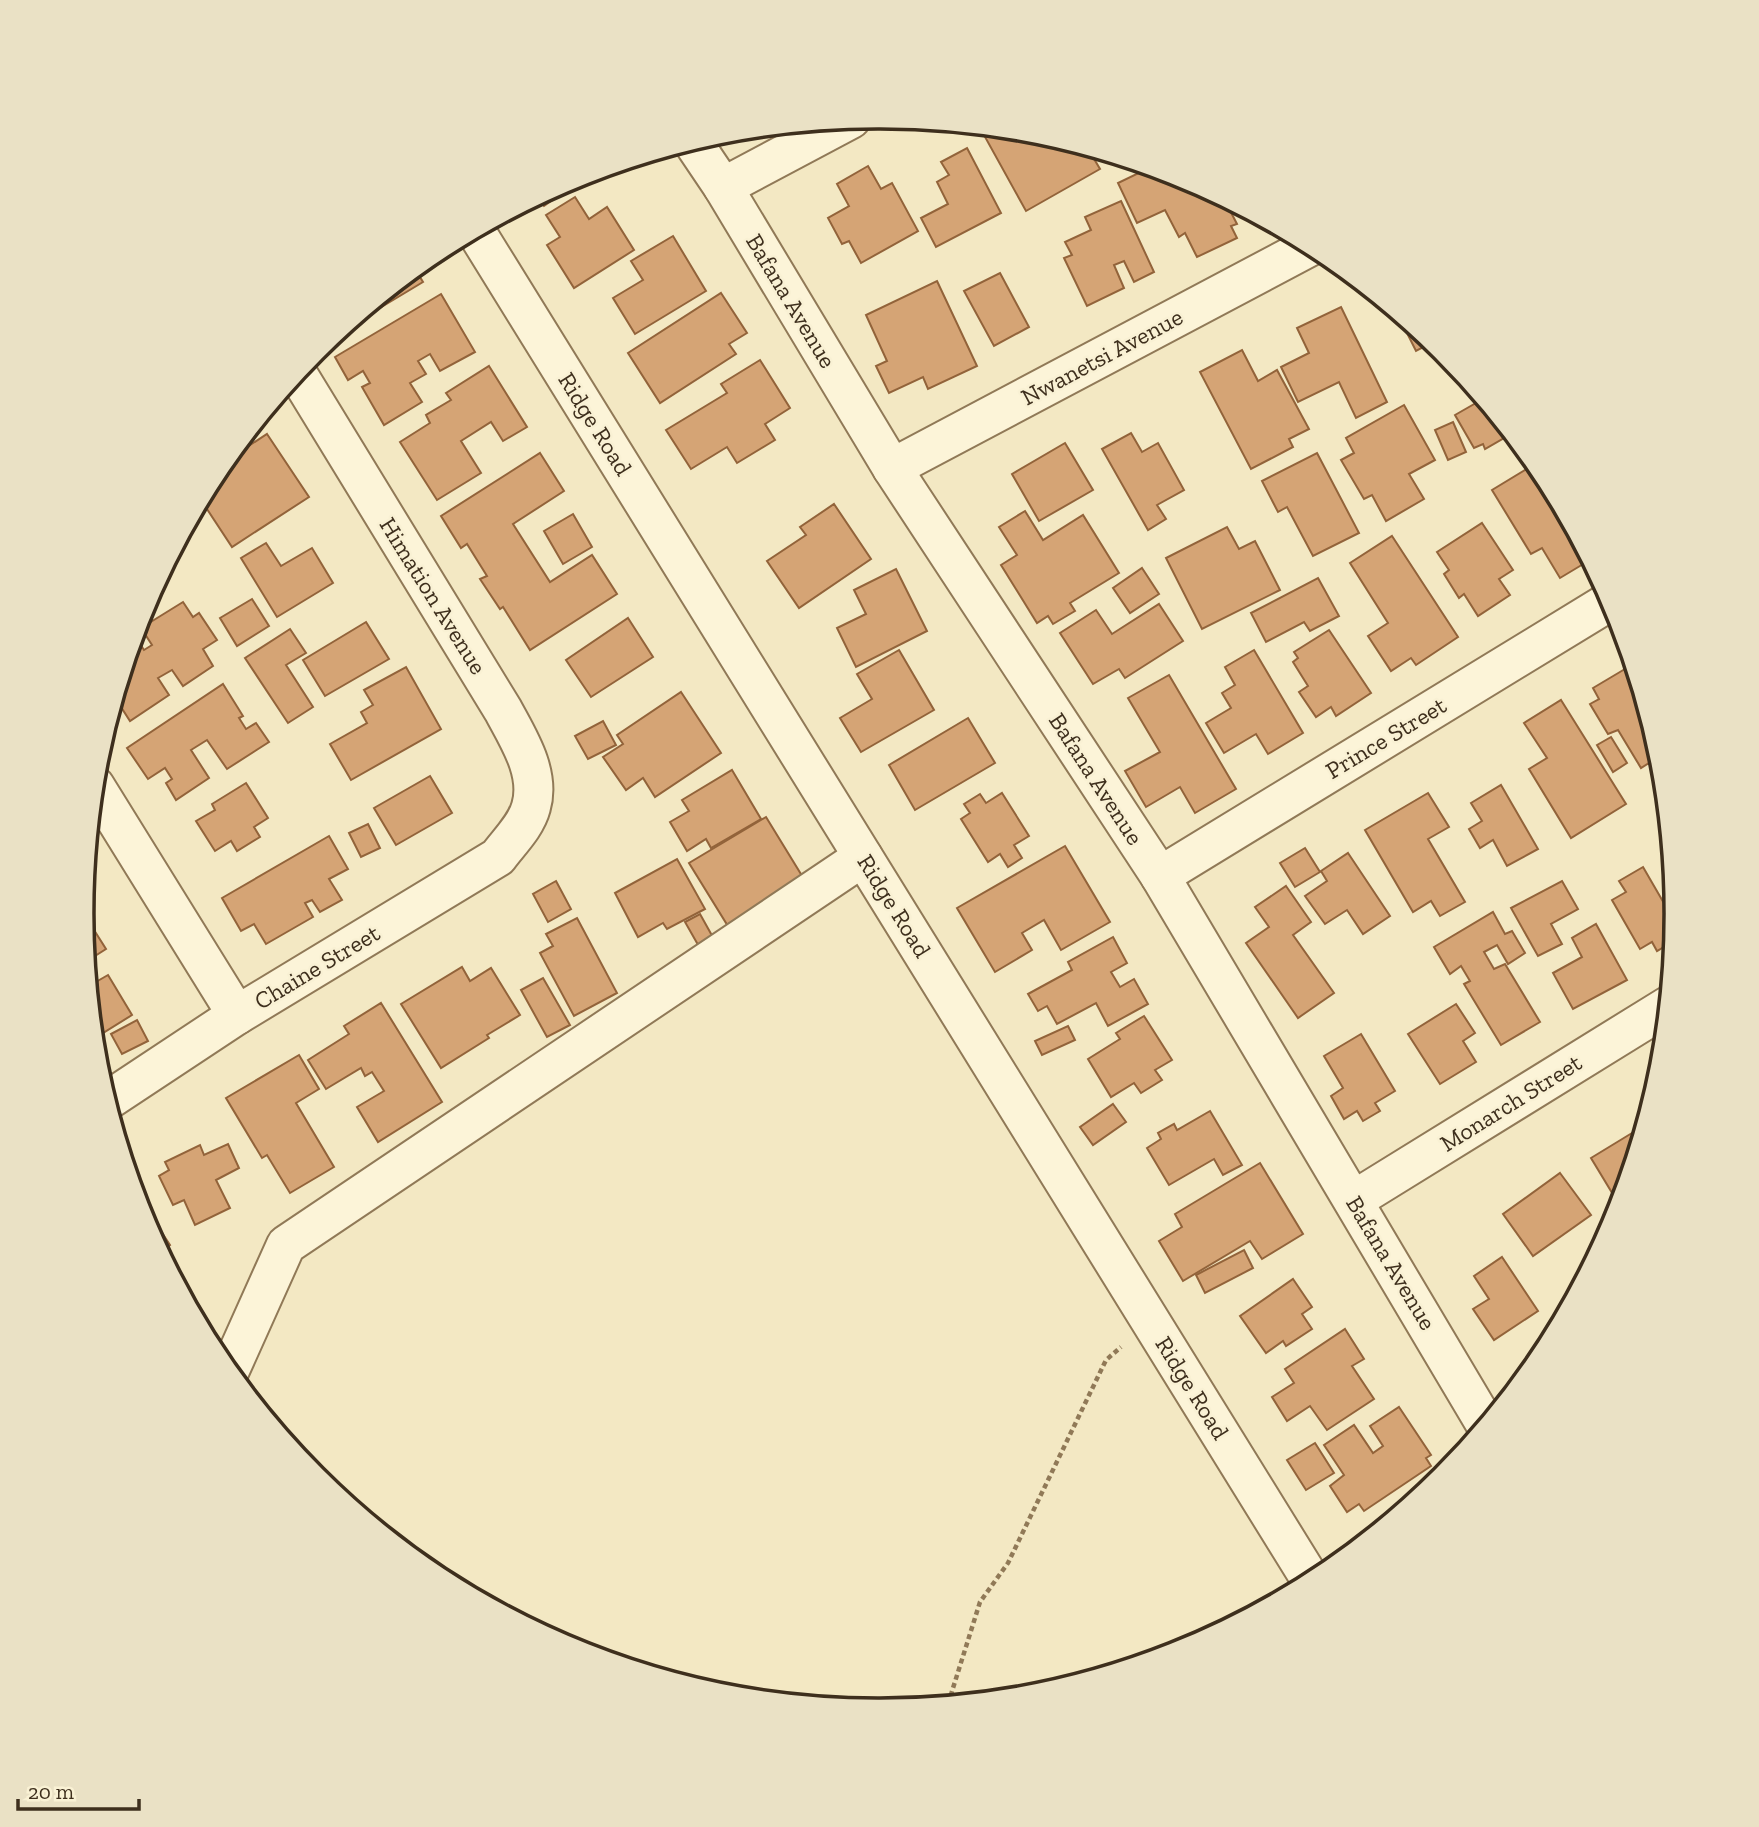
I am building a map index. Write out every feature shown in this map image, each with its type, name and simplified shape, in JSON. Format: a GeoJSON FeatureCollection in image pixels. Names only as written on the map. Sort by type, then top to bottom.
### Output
{"type":"FeatureCollection","features":[{"type":"Feature","properties":{"kind":"street"},"geometry":{"type":"LineString","coordinates":[[723,187],[830,130]]}},
{"type":"Feature","properties":{"kind":"street","name":"Bafana Avenue"},"geometry":{"type":"LineString","coordinates":[[698,150],[892,468],[1160,876],[1482,1417]]}},
{"type":"Feature","properties":{"kind":"street","name":"Ridge Road"},"geometry":{"type":"LineString","coordinates":[[480,238],[1306,1572]]}},
{"type":"Feature","properties":{"kind":"street","name":"Nwanetsi Avenue"},"geometry":{"type":"LineString","coordinates":[[892,468],[1301,252]]}},
{"type":"Feature","properties":{"kind":"street","name":"Himation Avenue"},"geometry":{"type":"LineString","coordinates":[[302,382],[503,710],[528,756],[533,786],[531,808],[521,827]]}},
{"type":"Feature","properties":{"kind":"street","name":"Prince Street"},"geometry":{"type":"LineString","coordinates":[[1160,876],[1602,606]]}},
{"type":"Feature","properties":{"kind":"street"},"geometry":{"type":"LineString","coordinates":[[103,799],[237,1015]]}},
{"type":"Feature","properties":{"kind":"street","name":"Chaine Street"},"geometry":{"type":"LineString","coordinates":[[116,1095],[237,1015],[498,857],[521,827]]}},
{"type":"Feature","properties":{"kind":"street"},"geometry":{"type":"LineString","coordinates":[[234,1360],[286,1245],[863,858]]}},
{"type":"Feature","properties":{"kind":"street","name":"Monarch Street"},"geometry":{"type":"LineString","coordinates":[[1354,1200],[1658,1012]]}},
{"type":"Feature","properties":{"kind":"path"},"geometry":{"type":"LineString","coordinates":[[951,1695],[980,1602],[1008,1563],[1106,1360],[1151,1322]]}},
{"type":"Feature","properties":{"kind":"building"},"geometry":{"type":"Polygon","coordinates":[[[984,135],[1083,155],[1094,158],[1100,169],[1026,211],[984,135]]]}},
{"type":"Feature","properties":{"kind":"building"},"geometry":{"type":"Polygon","coordinates":[[[967,148],[1001,213],[936,247],[921,218],[948,204],[937,182],[949,175],[941,162],[967,148]]]}},
{"type":"Feature","properties":{"kind":"building"},"geometry":{"type":"Polygon","coordinates":[[[868,166],[881,189],[892,183],[918,231],[861,263],[849,241],[842,244],[828,218],[849,206],[837,184],[868,166]]]}},
{"type":"Feature","properties":{"kind":"building"},"geometry":{"type":"Polygon","coordinates":[[[1139,173],[1227,209],[1237,224],[1231,226],[1237,238],[1197,257],[1185,233],[1179,237],[1165,210],[1137,223],[1118,183],[1139,173]]]}},
{"type":"Feature","properties":{"kind":"building"},"geometry":{"type":"Polygon","coordinates":[[[575,197],[589,219],[607,207],[634,250],[574,288],[547,245],[560,237],[546,215],[575,197]]]}},
{"type":"Feature","properties":{"kind":"building"},"geometry":{"type":"Polygon","coordinates":[[[1121,201],[1154,272],[1134,282],[1124,261],[1114,265],[1124,288],[1087,306],[1064,258],[1072,255],[1065,242],[1091,230],[1085,217],[1121,201]]]}},
{"type":"Feature","properties":{"kind":"building"},"geometry":{"type":"Polygon","coordinates":[[[673,236],[706,291],[635,334],[613,298],[643,280],[631,261],[673,236]]]}},
{"type":"Feature","properties":{"kind":"building"},"geometry":{"type":"Polygon","coordinates":[[[1000,273],[1029,327],[994,346],[964,291],[1000,273]]]}},
{"type":"Feature","properties":{"kind":"building"},"geometry":{"type":"Polygon","coordinates":[[[420,278],[423,282],[384,306],[420,278]]]}},
{"type":"Feature","properties":{"kind":"building"},"geometry":{"type":"Polygon","coordinates":[[[937,281],[977,366],[928,389],[923,377],[889,393],[876,366],[887,361],[866,315],[937,281]]]}},
{"type":"Feature","properties":{"kind":"building"},"geometry":{"type":"Polygon","coordinates":[[[721,293],[747,333],[729,344],[736,354],[660,403],[628,353],[721,293]]]}},
{"type":"Feature","properties":{"kind":"building"},"geometry":{"type":"Polygon","coordinates":[[[441,294],[475,352],[440,371],[430,354],[418,361],[426,374],[410,383],[422,402],[384,425],[362,387],[370,383],[363,371],[348,380],[335,357],[441,294]]]}},
{"type":"Feature","properties":{"kind":"building"},"geometry":{"type":"Polygon","coordinates":[[[1341,307],[1387,402],[1356,418],[1339,382],[1298,402],[1281,367],[1309,353],[1297,328],[1341,307]]]}},
{"type":"Feature","properties":{"kind":"building"},"geometry":{"type":"Polygon","coordinates":[[[1406,332],[1423,347],[1416,351],[1406,332]]]}},
{"type":"Feature","properties":{"kind":"building"},"geometry":{"type":"Polygon","coordinates":[[[1242,350],[1258,381],[1277,370],[1309,429],[1289,439],[1293,447],[1251,469],[1200,372],[1242,350]]]}},
{"type":"Feature","properties":{"kind":"building"},"geometry":{"type":"Polygon","coordinates":[[[760,360],[790,408],[765,424],[775,440],[737,463],[727,447],[691,469],[666,430],[727,393],[721,384],[760,360]]]}},
{"type":"Feature","properties":{"kind":"building"},"geometry":{"type":"Polygon","coordinates":[[[489,366],[527,427],[503,441],[491,422],[461,441],[481,473],[437,500],[400,442],[430,423],[426,415],[451,400],[446,393],[489,366]]]}},
{"type":"Feature","properties":{"kind":"building"},"geometry":{"type":"Polygon","coordinates":[[[1476,403],[1504,438],[1485,449],[1483,444],[1474,448],[1455,415],[1476,403]]]}},
{"type":"Feature","properties":{"kind":"building"},"geometry":{"type":"Polygon","coordinates":[[[1404,405],[1435,460],[1409,474],[1424,499],[1386,521],[1372,495],[1364,499],[1341,460],[1354,453],[1346,438],[1404,405]]]}},
{"type":"Feature","properties":{"kind":"building"},"geometry":{"type":"Polygon","coordinates":[[[1453,422],[1466,452],[1448,460],[1435,430],[1453,422]]]}},
{"type":"Feature","properties":{"kind":"building"},"geometry":{"type":"Polygon","coordinates":[[[1131,433],[1142,452],[1158,443],[1184,490],[1157,505],[1166,519],[1148,530],[1102,449],[1131,433]]]}},
{"type":"Feature","properties":{"kind":"building"},"geometry":{"type":"Polygon","coordinates":[[[267,434],[309,497],[232,547],[207,509],[251,445],[267,434]]]}},
{"type":"Feature","properties":{"kind":"building"},"geometry":{"type":"Polygon","coordinates":[[[1065,443],[1093,490],[1039,521],[1012,474],[1065,443]]]}},
{"type":"Feature","properties":{"kind":"building"},"geometry":{"type":"Polygon","coordinates":[[[540,453],[564,491],[513,524],[550,582],[592,555],[617,594],[530,650],[503,607],[500,609],[480,579],[487,576],[467,544],[461,548],[441,516],[540,453]]]}},
{"type":"Feature","properties":{"kind":"building"},"geometry":{"type":"Polygon","coordinates":[[[1317,453],[1359,533],[1313,556],[1287,507],[1278,512],[1262,481],[1317,453]]]}},
{"type":"Feature","properties":{"kind":"building"},"geometry":{"type":"Polygon","coordinates":[[[1526,469],[1583,564],[1560,578],[1542,548],[1531,554],[1492,490],[1526,469]]]}},
{"type":"Feature","properties":{"kind":"building"},"geometry":{"type":"Polygon","coordinates":[[[834,504],[871,559],[799,608],[767,561],[806,535],[800,527],[834,504]]]}},
{"type":"Feature","properties":{"kind":"building"},"geometry":{"type":"Polygon","coordinates":[[[1025,511],[1043,540],[1083,515],[1119,573],[1070,603],[1075,611],[1053,624],[1048,616],[1037,623],[1001,565],[1017,555],[999,527],[1025,511]]]}},
{"type":"Feature","properties":{"kind":"building"},"geometry":{"type":"Polygon","coordinates":[[[573,514],[592,547],[563,564],[544,531],[573,514]]]}},
{"type":"Feature","properties":{"kind":"building"},"geometry":{"type":"Polygon","coordinates":[[[1482,523],[1513,570],[1499,579],[1510,595],[1478,616],[1464,594],[1459,598],[1444,574],[1449,570],[1437,552],[1482,523]]]}},
{"type":"Feature","properties":{"kind":"building"},"geometry":{"type":"Polygon","coordinates":[[[1227,527],[1239,549],[1255,541],[1280,590],[1202,629],[1166,558],[1227,527]]]}},
{"type":"Feature","properties":{"kind":"building"},"geometry":{"type":"Polygon","coordinates":[[[1392,536],[1458,637],[1416,665],[1411,658],[1391,671],[1368,636],[1388,623],[1350,563],[1392,536]]]}},
{"type":"Feature","properties":{"kind":"building"},"geometry":{"type":"Polygon","coordinates":[[[266,543],[281,566],[312,548],[333,583],[277,617],[241,558],[266,543]]]}},
{"type":"Feature","properties":{"kind":"building"},"geometry":{"type":"Polygon","coordinates":[[[1142,568],[1159,594],[1130,613],[1113,588],[1142,568]]]}},
{"type":"Feature","properties":{"kind":"building"},"geometry":{"type":"Polygon","coordinates":[[[896,569],[927,631],[856,667],[837,628],[866,614],[854,590],[896,569]]]}},
{"type":"Feature","properties":{"kind":"building"},"geometry":{"type":"Polygon","coordinates":[[[1318,578],[1339,616],[1310,631],[1304,622],[1266,642],[1251,613],[1318,578]]]}},
{"type":"Feature","properties":{"kind":"building"},"geometry":{"type":"Polygon","coordinates":[[[252,599],[269,626],[237,646],[220,618],[252,599]]]}},
{"type":"Feature","properties":{"kind":"building"},"geometry":{"type":"Polygon","coordinates":[[[183,602],[193,617],[199,613],[217,640],[203,649],[213,666],[183,686],[172,670],[158,678],[169,695],[130,721],[122,708],[142,646],[144,650],[152,645],[146,635],[151,622],[183,602]]]}},
{"type":"Feature","properties":{"kind":"building"},"geometry":{"type":"Polygon","coordinates":[[[1159,604],[1183,641],[1125,678],[1119,669],[1093,684],[1060,633],[1096,610],[1112,634],[1159,604]]]}},
{"type":"Feature","properties":{"kind":"building"},"geometry":{"type":"Polygon","coordinates":[[[628,618],[653,657],[591,697],[566,660],[628,618]]]}},
{"type":"Feature","properties":{"kind":"building"},"geometry":{"type":"Polygon","coordinates":[[[366,622],[389,659],[325,696],[303,660],[366,622]]]}},
{"type":"Feature","properties":{"kind":"building"},"geometry":{"type":"Polygon","coordinates":[[[290,629],[306,653],[286,665],[313,707],[288,723],[245,658],[290,629]]]}},
{"type":"Feature","properties":{"kind":"building"},"geometry":{"type":"Polygon","coordinates":[[[1329,630],[1371,693],[1336,716],[1331,707],[1316,717],[1299,692],[1308,686],[1293,662],[1298,658],[1294,652],[1329,630]]]}},
{"type":"Feature","properties":{"kind":"building"},"geometry":{"type":"Polygon","coordinates":[[[899,650],[934,710],[861,752],[840,718],[872,699],[857,674],[899,650]]]}},
{"type":"Feature","properties":{"kind":"building"},"geometry":{"type":"Polygon","coordinates":[[[1254,650],[1303,733],[1268,754],[1256,734],[1224,753],[1206,723],[1231,708],[1222,693],[1235,685],[1225,667],[1254,650]]]}},
{"type":"Feature","properties":{"kind":"building"},"geometry":{"type":"Polygon","coordinates":[[[406,667],[441,729],[351,780],[330,744],[367,723],[361,712],[373,705],[364,690],[406,667]]]}},
{"type":"Feature","properties":{"kind":"building"},"geometry":{"type":"Polygon","coordinates":[[[1625,669],[1650,764],[1641,768],[1618,730],[1608,734],[1590,704],[1599,699],[1593,688],[1625,669]]]}},
{"type":"Feature","properties":{"kind":"building"},"geometry":{"type":"Polygon","coordinates":[[[1169,675],[1236,789],[1195,813],[1180,787],[1146,807],[1125,771],[1160,752],[1128,698],[1169,675]]]}},
{"type":"Feature","properties":{"kind":"building"},"geometry":{"type":"Polygon","coordinates":[[[223,684],[243,716],[239,718],[246,729],[256,723],[269,742],[227,769],[207,740],[191,750],[209,778],[176,800],[166,783],[172,779],[165,768],[148,779],[127,748],[223,684]]]}},
{"type":"Feature","properties":{"kind":"building"},"geometry":{"type":"Polygon","coordinates":[[[681,692],[721,753],[655,797],[643,778],[626,790],[603,757],[623,744],[617,735],[681,692]]]}},
{"type":"Feature","properties":{"kind":"building"},"geometry":{"type":"Polygon","coordinates":[[[1561,700],[1626,804],[1571,838],[1529,769],[1547,758],[1524,723],[1561,700]]]}},
{"type":"Feature","properties":{"kind":"building"},"geometry":{"type":"Polygon","coordinates":[[[968,718],[995,763],[915,810],[889,765],[968,718]]]}},
{"type":"Feature","properties":{"kind":"building"},"geometry":{"type":"Polygon","coordinates":[[[603,721],[616,745],[588,759],[575,736],[603,721]]]}},
{"type":"Feature","properties":{"kind":"building"},"geometry":{"type":"Polygon","coordinates":[[[1611,737],[1627,763],[1613,772],[1597,745],[1611,737]]]}},
{"type":"Feature","properties":{"kind":"building"},"geometry":{"type":"Polygon","coordinates":[[[732,770],[761,819],[711,848],[706,839],[687,851],[670,822],[689,811],[682,800],[732,770]]]}},
{"type":"Feature","properties":{"kind":"building"},"geometry":{"type":"Polygon","coordinates":[[[430,776],[452,813],[396,845],[374,808],[430,776]]]}},
{"type":"Feature","properties":{"kind":"building"},"geometry":{"type":"Polygon","coordinates":[[[246,783],[268,818],[254,827],[260,837],[237,851],[231,841],[215,851],[196,821],[215,810],[212,804],[246,783]]]}},
{"type":"Feature","properties":{"kind":"building"},"geometry":{"type":"Polygon","coordinates":[[[1501,785],[1538,849],[1507,866],[1493,840],[1480,848],[1469,829],[1482,821],[1471,803],[1501,785]]]}},
{"type":"Feature","properties":{"kind":"building"},"geometry":{"type":"Polygon","coordinates":[[[1002,793],[1029,836],[1014,845],[1022,858],[1008,867],[1000,854],[988,862],[961,819],[970,813],[964,804],[980,794],[986,803],[1002,793]]]}},
{"type":"Feature","properties":{"kind":"building"},"geometry":{"type":"Polygon","coordinates":[[[1428,793],[1449,827],[1428,839],[1465,902],[1440,916],[1431,901],[1413,912],[1365,830],[1428,793]]]}},
{"type":"Feature","properties":{"kind":"building"},"geometry":{"type":"Polygon","coordinates":[[[766,817],[807,884],[731,931],[689,863],[766,817]]]}},
{"type":"Feature","properties":{"kind":"building"},"geometry":{"type":"Polygon","coordinates":[[[368,824],[380,848],[361,857],[349,833],[368,824]]]}},
{"type":"Feature","properties":{"kind":"building"},"geometry":{"type":"Polygon","coordinates":[[[329,836],[348,869],[329,879],[342,900],[320,912],[312,900],[305,903],[313,917],[266,944],[254,924],[241,931],[222,898],[329,836]]]}},
{"type":"Feature","properties":{"kind":"building"},"geometry":{"type":"Polygon","coordinates":[[[1065,846],[1110,922],[1061,950],[1044,920],[1022,933],[1032,950],[995,972],[957,908],[1065,846]]]}},
{"type":"Feature","properties":{"kind":"building"},"geometry":{"type":"Polygon","coordinates":[[[1305,848],[1320,872],[1295,887],[1280,863],[1305,848]]]}},
{"type":"Feature","properties":{"kind":"building"},"geometry":{"type":"Polygon","coordinates":[[[1348,853],[1390,916],[1363,934],[1347,910],[1325,924],[1305,896],[1327,881],[1321,871],[1348,853]]]}},
{"type":"Feature","properties":{"kind":"building"},"geometry":{"type":"Polygon","coordinates":[[[677,859],[705,909],[667,929],[663,923],[638,937],[615,893],[677,859]]]}},
{"type":"Feature","properties":{"kind":"building"},"geometry":{"type":"Polygon","coordinates":[[[1643,867],[1664,903],[1663,947],[1657,951],[1652,942],[1640,949],[1612,900],[1626,892],[1619,881],[1643,867]]]}},
{"type":"Feature","properties":{"kind":"building"},"geometry":{"type":"Polygon","coordinates":[[[556,881],[571,909],[548,922],[533,894],[556,881]]]}},
{"type":"Feature","properties":{"kind":"building"},"geometry":{"type":"Polygon","coordinates":[[[1562,881],[1578,909],[1551,924],[1562,944],[1538,956],[1511,908],[1562,881]]]}},
{"type":"Feature","properties":{"kind":"building"},"geometry":{"type":"Polygon","coordinates":[[[1286,886],[1311,922],[1293,935],[1334,993],[1298,1018],[1246,943],[1269,927],[1255,907],[1286,886]]]}},
{"type":"Feature","properties":{"kind":"building"},"geometry":{"type":"Polygon","coordinates":[[[1493,912],[1505,934],[1512,931],[1525,953],[1508,964],[1497,945],[1484,952],[1494,969],[1505,964],[1540,1022],[1501,1045],[1464,984],[1470,981],[1461,966],[1450,974],[1434,947],[1493,912]]]}},
{"type":"Feature","properties":{"kind":"building"},"geometry":{"type":"Polygon","coordinates":[[[700,914],[715,941],[701,950],[685,922],[700,914]]]}},
{"type":"Feature","properties":{"kind":"building"},"geometry":{"type":"Polygon","coordinates":[[[577,918],[617,993],[574,1016],[540,953],[553,946],[546,934],[577,918]]]}},
{"type":"Feature","properties":{"kind":"building"},"geometry":{"type":"Polygon","coordinates":[[[1596,924],[1627,980],[1573,1009],[1553,973],[1582,957],[1572,938],[1596,924]]]}},
{"type":"Feature","properties":{"kind":"building"},"geometry":{"type":"Polygon","coordinates":[[[95,931],[106,949],[96,956],[95,931]]]}},
{"type":"Feature","properties":{"kind":"building"},"geometry":{"type":"Polygon","coordinates":[[[1113,937],[1127,963],[1111,972],[1120,987],[1134,979],[1148,1004],[1108,1026],[1096,1003],[1057,1024],[1047,1006],[1038,1011],[1028,994],[1072,970],[1068,962],[1113,937]]]}},
{"type":"Feature","properties":{"kind":"building"},"geometry":{"type":"Polygon","coordinates":[[[462,967],[470,981],[491,968],[520,1015],[441,1068],[401,1004],[462,967]]]}},
{"type":"Feature","properties":{"kind":"building"},"geometry":{"type":"Polygon","coordinates":[[[108,975],[132,1015],[104,1032],[101,1016],[98,981],[108,975]]]}},
{"type":"Feature","properties":{"kind":"building"},"geometry":{"type":"Polygon","coordinates":[[[543,978],[570,1025],[547,1037],[521,990],[543,978]]]}},
{"type":"Feature","properties":{"kind":"building"},"geometry":{"type":"Polygon","coordinates":[[[381,1003],[442,1102],[378,1142],[357,1107],[384,1091],[372,1072],[365,1076],[361,1068],[326,1089],[308,1060],[349,1034],[344,1026],[381,1003]]]}},
{"type":"Feature","properties":{"kind":"building"},"geometry":{"type":"Polygon","coordinates":[[[1456,1004],[1475,1033],[1463,1041],[1476,1062],[1440,1084],[1408,1034],[1456,1004]]]}},
{"type":"Feature","properties":{"kind":"building"},"geometry":{"type":"Polygon","coordinates":[[[1144,1016],[1172,1060],[1155,1070],[1162,1080],[1141,1093],[1134,1083],[1111,1097],[1088,1059],[1120,1039],[1116,1033],[1144,1016]]]}},
{"type":"Feature","properties":{"kind":"building"},"geometry":{"type":"Polygon","coordinates":[[[137,1020],[148,1041],[122,1054],[111,1034],[137,1020]]]}},
{"type":"Feature","properties":{"kind":"building"},"geometry":{"type":"Polygon","coordinates":[[[1068,1026],[1075,1040],[1042,1055],[1035,1041],[1068,1026]]]}},
{"type":"Feature","properties":{"kind":"building"},"geometry":{"type":"Polygon","coordinates":[[[1361,1034],[1395,1091],[1375,1103],[1380,1111],[1363,1121],[1357,1111],[1344,1119],[1331,1096],[1343,1088],[1324,1056],[1361,1034]]]}},
{"type":"Feature","properties":{"kind":"building"},"geometry":{"type":"Polygon","coordinates":[[[299,1055],[319,1089],[296,1103],[334,1167],[290,1193],[267,1155],[262,1158],[226,1098],[299,1055]]]}},
{"type":"Feature","properties":{"kind":"building"},"geometry":{"type":"Polygon","coordinates":[[[1113,1104],[1126,1122],[1093,1145],[1080,1127],[1113,1104]]]}},
{"type":"Feature","properties":{"kind":"building"},"geometry":{"type":"Polygon","coordinates":[[[1210,1111],[1242,1165],[1223,1175],[1214,1159],[1169,1185],[1147,1148],[1161,1139],[1158,1133],[1174,1124],[1177,1130],[1210,1111]]]}},
{"type":"Feature","properties":{"kind":"building"},"geometry":{"type":"Polygon","coordinates":[[[1632,1133],[1633,1134],[1613,1194],[1591,1158],[1632,1133]]]}},
{"type":"Feature","properties":{"kind":"building"},"geometry":{"type":"Polygon","coordinates":[[[228,1144],[239,1168],[216,1180],[230,1208],[195,1225],[184,1200],[173,1205],[159,1176],[169,1170],[165,1162],[200,1145],[204,1155],[228,1144]]]}},
{"type":"Feature","properties":{"kind":"building"},"geometry":{"type":"Polygon","coordinates":[[[1260,1163],[1303,1234],[1262,1259],[1250,1241],[1183,1281],[1159,1241],[1182,1227],[1175,1214],[1260,1163]]]}},
{"type":"Feature","properties":{"kind":"building"},"geometry":{"type":"Polygon","coordinates":[[[1560,1173],[1591,1215],[1533,1256],[1503,1214],[1560,1173]]]}},
{"type":"Feature","properties":{"kind":"building"},"geometry":{"type":"Polygon","coordinates":[[[1244,1250],[1253,1268],[1205,1293],[1196,1275],[1244,1250]]]}},
{"type":"Feature","properties":{"kind":"building"},"geometry":{"type":"Polygon","coordinates":[[[1502,1257],[1538,1311],[1494,1340],[1473,1309],[1489,1299],[1474,1276],[1502,1257]]]}},
{"type":"Feature","properties":{"kind":"building"},"geometry":{"type":"Polygon","coordinates":[[[1293,1279],[1312,1307],[1302,1314],[1312,1329],[1286,1346],[1283,1341],[1266,1353],[1240,1316],[1293,1279]]]}},
{"type":"Feature","properties":{"kind":"building"},"geometry":{"type":"Polygon","coordinates":[[[1345,1329],[1364,1359],[1352,1366],[1374,1399],[1327,1430],[1310,1406],[1287,1421],[1272,1397],[1294,1383],[1285,1369],[1345,1329]]]}},
{"type":"Feature","properties":{"kind":"building"},"geometry":{"type":"Polygon","coordinates":[[[1399,1407],[1431,1455],[1426,1458],[1431,1466],[1364,1511],[1359,1504],[1347,1512],[1330,1486],[1344,1475],[1324,1445],[1354,1425],[1373,1453],[1383,1446],[1370,1426],[1399,1407]]]}},
{"type":"Feature","properties":{"kind":"building"},"geometry":{"type":"Polygon","coordinates":[[[1315,1443],[1334,1473],[1306,1490],[1287,1460],[1315,1443]]]}}]}
